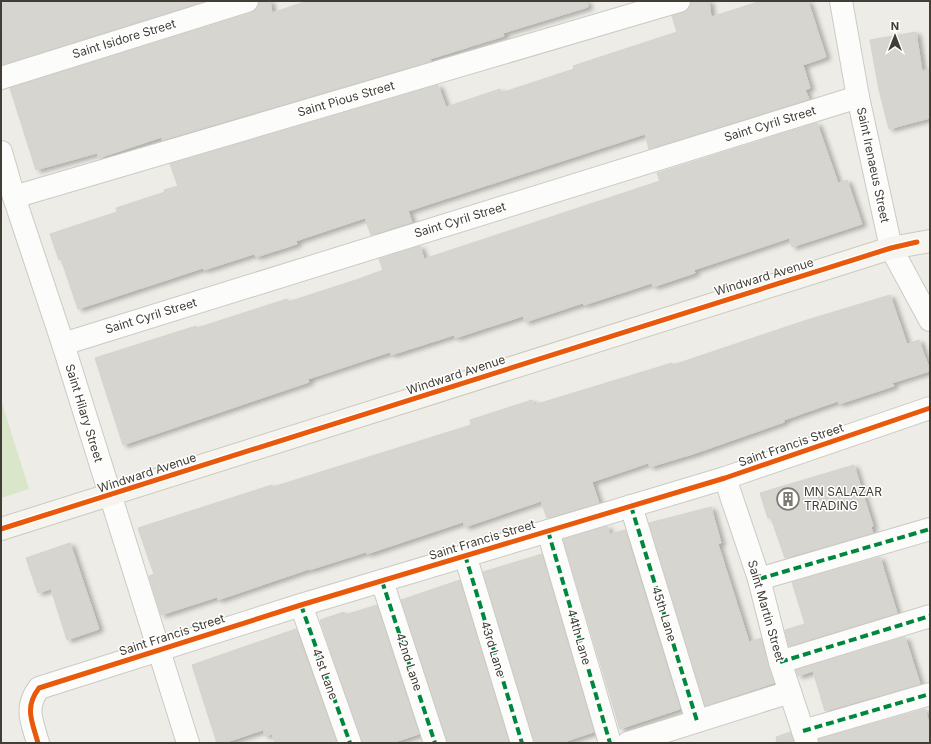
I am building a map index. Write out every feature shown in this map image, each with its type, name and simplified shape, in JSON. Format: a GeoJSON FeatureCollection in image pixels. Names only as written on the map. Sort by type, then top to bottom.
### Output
{"type":"FeatureCollection","features":[{"type":"Feature","properties":{"kind":"main road","name":"Windward Avenue"},"geometry":{"type":"LineString","coordinates":[[1,529],[891,248],[923,241]]}},
{"type":"Feature","properties":{"kind":"street","name":"Saint Isidore Street"},"geometry":{"type":"LineString","coordinates":[[1,78],[247,1]]}},
{"type":"Feature","properties":{"kind":"street","name":"Saint Pious Street"},"geometry":{"type":"LineString","coordinates":[[14,197],[679,1]]}},
{"type":"Feature","properties":{"kind":"street","name":"Saint Irenaeus Street"},"geometry":{"type":"LineString","coordinates":[[841,1],[858,97],[891,248],[930,320]]}},
{"type":"Feature","properties":{"kind":"street","name":"Saint Cyril Street"},"geometry":{"type":"LineString","coordinates":[[63,344],[858,97]]}},
{"type":"Feature","properties":{"kind":"street","name":"Saint Hilary Street"},"geometry":{"type":"LineString","coordinates":[[1,152],[188,743]]}},
{"type":"Feature","properties":{"kind":"street","name":"Saint Francis Street"},"geometry":{"type":"LineString","coordinates":[[38,743],[29,707],[32,698],[39,688],[158,649],[301,605],[725,478],[930,408]]}},
{"type":"Feature","properties":{"kind":"street","name":"Saint Martin Street"},"geometry":{"type":"LineString","coordinates":[[725,478],[759,579],[780,662],[805,737]]}},
{"type":"Feature","properties":{"kind":"street","name":"45th Lane"},"geometry":{"type":"LineString","coordinates":[[631,506],[697,721]]}},
{"type":"Feature","properties":{"kind":"street"},"geometry":{"type":"LineString","coordinates":[[759,579],[930,530]]}},
{"type":"Feature","properties":{"kind":"street","name":"44th Lane"},"geometry":{"type":"LineString","coordinates":[[548,531],[610,743]]}},
{"type":"Feature","properties":{"kind":"street","name":"43rd Lane"},"geometry":{"type":"LineString","coordinates":[[465,555],[522,743]]}},
{"type":"Feature","properties":{"kind":"street","name":"42nd Lane"},"geometry":{"type":"LineString","coordinates":[[382,581],[435,743]]}},
{"type":"Feature","properties":{"kind":"street","name":"41st Lane"},"geometry":{"type":"LineString","coordinates":[[301,605],[350,743]]}},
{"type":"Feature","properties":{"kind":"street"},"geometry":{"type":"LineString","coordinates":[[780,662],[930,616]]}},
{"type":"Feature","properties":{"kind":"street"},"geometry":{"type":"LineString","coordinates":[[628,743],[790,692]]}},
{"type":"Feature","properties":{"kind":"street"},"geometry":{"type":"LineString","coordinates":[[805,737],[930,694]]}},
{"type":"Feature","properties":{"kind":"green space"},"geometry":{"type":"Polygon","coordinates":[[[1,400],[29,489],[1,498],[1,400]]]}},
{"type":"Feature","properties":{"kind":"building"},"geometry":{"type":"Polygon","coordinates":[[[1,1],[205,1],[2,65],[1,1]]]}},
{"type":"Feature","properties":{"kind":"building"},"geometry":{"type":"Polygon","coordinates":[[[259,1],[270,1],[272,13],[307,1],[587,1],[588,7],[503,33],[504,36],[430,59],[431,61],[162,140],[162,137],[99,158],[97,153],[36,170],[10,88],[251,13],[256,9],[259,1]]]}},
{"type":"Feature","properties":{"kind":"building"},"geometry":{"type":"Polygon","coordinates":[[[691,1],[709,1],[711,17],[761,1],[808,1],[826,57],[803,65],[810,88],[805,90],[809,99],[649,149],[645,134],[408,211],[412,222],[371,235],[365,218],[296,241],[297,244],[256,257],[254,254],[204,270],[203,268],[78,309],[61,259],[59,260],[50,234],[117,212],[116,208],[165,192],[164,190],[178,186],[170,164],[438,85],[446,107],[500,89],[501,93],[574,69],[573,66],[677,32],[672,16],[688,10],[691,1]]]}},
{"type":"Feature","properties":{"kind":"building"},"geometry":{"type":"Polygon","coordinates":[[[916,32],[922,71],[930,69],[930,118],[889,129],[879,90],[870,40],[916,32]]]}},
{"type":"Feature","properties":{"kind":"building"},"geometry":{"type":"Polygon","coordinates":[[[817,123],[838,183],[847,180],[862,224],[792,247],[789,238],[694,270],[695,273],[653,287],[652,283],[525,322],[523,316],[455,338],[454,335],[391,355],[390,352],[308,379],[309,382],[123,445],[95,358],[196,326],[197,328],[287,299],[288,302],[359,279],[383,270],[379,259],[420,246],[424,259],[660,181],[657,173],[817,123]]]}},
{"type":"Feature","properties":{"kind":"building"},"geometry":{"type":"Polygon","coordinates":[[[890,295],[907,344],[919,340],[930,371],[892,383],[894,386],[839,404],[838,401],[696,453],[650,467],[648,463],[592,482],[599,503],[547,518],[541,501],[465,527],[463,522],[367,554],[366,552],[309,569],[218,600],[217,597],[161,615],[149,576],[154,574],[138,528],[272,485],[273,487],[471,425],[470,420],[532,400],[534,405],[672,363],[673,365],[804,321],[890,295]]]}},
{"type":"Feature","properties":{"kind":"building"},"geometry":{"type":"Polygon","coordinates":[[[854,465],[873,526],[871,527],[873,533],[785,558],[771,518],[768,518],[760,493],[854,465]]]}},
{"type":"Feature","properties":{"kind":"building"},"geometry":{"type":"Polygon","coordinates":[[[711,507],[721,543],[718,544],[749,642],[761,638],[774,683],[705,706],[649,523],[711,507]]]}},
{"type":"Feature","properties":{"kind":"building"},"geometry":{"type":"Polygon","coordinates":[[[607,526],[610,534],[625,530],[680,709],[620,729],[563,539],[607,526]]]}},
{"type":"Feature","properties":{"kind":"building"},"geometry":{"type":"Polygon","coordinates":[[[70,543],[99,629],[67,640],[51,589],[38,593],[26,558],[70,543]]]}},
{"type":"Feature","properties":{"kind":"building"},"geometry":{"type":"Polygon","coordinates":[[[542,554],[594,732],[561,743],[534,743],[483,572],[542,554]]]}},
{"type":"Feature","properties":{"kind":"building"},"geometry":{"type":"Polygon","coordinates":[[[880,557],[897,613],[789,646],[785,630],[805,624],[792,582],[880,557]]]}},
{"type":"Feature","properties":{"kind":"building"},"geometry":{"type":"Polygon","coordinates":[[[460,580],[509,743],[447,743],[401,600],[460,580]]]}},
{"type":"Feature","properties":{"kind":"building"},"geometry":{"type":"Polygon","coordinates":[[[377,605],[419,734],[392,743],[362,743],[320,620],[344,612],[345,615],[377,605]]]}},
{"type":"Feature","properties":{"kind":"building"},"geometry":{"type":"Polygon","coordinates":[[[296,629],[337,743],[275,743],[272,734],[265,736],[263,730],[224,743],[217,743],[192,665],[296,629]]]}},
{"type":"Feature","properties":{"kind":"building"},"geometry":{"type":"Polygon","coordinates":[[[905,637],[920,684],[825,711],[813,671],[798,676],[796,670],[905,637]]]}},
{"type":"Feature","properties":{"kind":"building"},"geometry":{"type":"Polygon","coordinates":[[[925,709],[930,726],[930,743],[819,743],[819,739],[925,709]]]}},
{"type":"Feature","properties":{"kind":"building"},"geometry":{"type":"Polygon","coordinates":[[[790,732],[794,743],[777,743],[776,737],[790,732]]]}},
{"type":"Feature","properties":{"kind":"marked path"},"geometry":{"type":"LineString","coordinates":[[631,506],[697,721]]}},
{"type":"Feature","properties":{"kind":"marked path"},"geometry":{"type":"LineString","coordinates":[[759,579],[930,529]]}},
{"type":"Feature","properties":{"kind":"marked path"},"geometry":{"type":"LineString","coordinates":[[548,531],[610,743]]}},
{"type":"Feature","properties":{"kind":"marked path"},"geometry":{"type":"LineString","coordinates":[[465,555],[522,743]]}},
{"type":"Feature","properties":{"kind":"marked path"},"geometry":{"type":"LineString","coordinates":[[382,581],[435,743]]}},
{"type":"Feature","properties":{"kind":"marked path"},"geometry":{"type":"LineString","coordinates":[[301,605],[350,743]]}},
{"type":"Feature","properties":{"kind":"marked path"},"geometry":{"type":"LineString","coordinates":[[780,662],[930,616]]}},
{"type":"Feature","properties":{"kind":"marked path"},"geometry":{"type":"LineString","coordinates":[[803,731],[930,694]]}},
{"type":"Feature","properties":{"kind":"cycle path"},"geometry":{"type":"LineString","coordinates":[[1,529],[891,248],[917,242]]}},
{"type":"Feature","properties":{"kind":"cycle path"},"geometry":{"type":"LineString","coordinates":[[38,743],[32,721],[31,708],[34,695],[39,688],[301,605],[725,478],[930,408]]}},
{"type":"Feature","properties":{"kind":"place","name":"MN SALAZAR TRADING"},"geometry":{"type":"Point","coordinates":[788,499]}}]}
